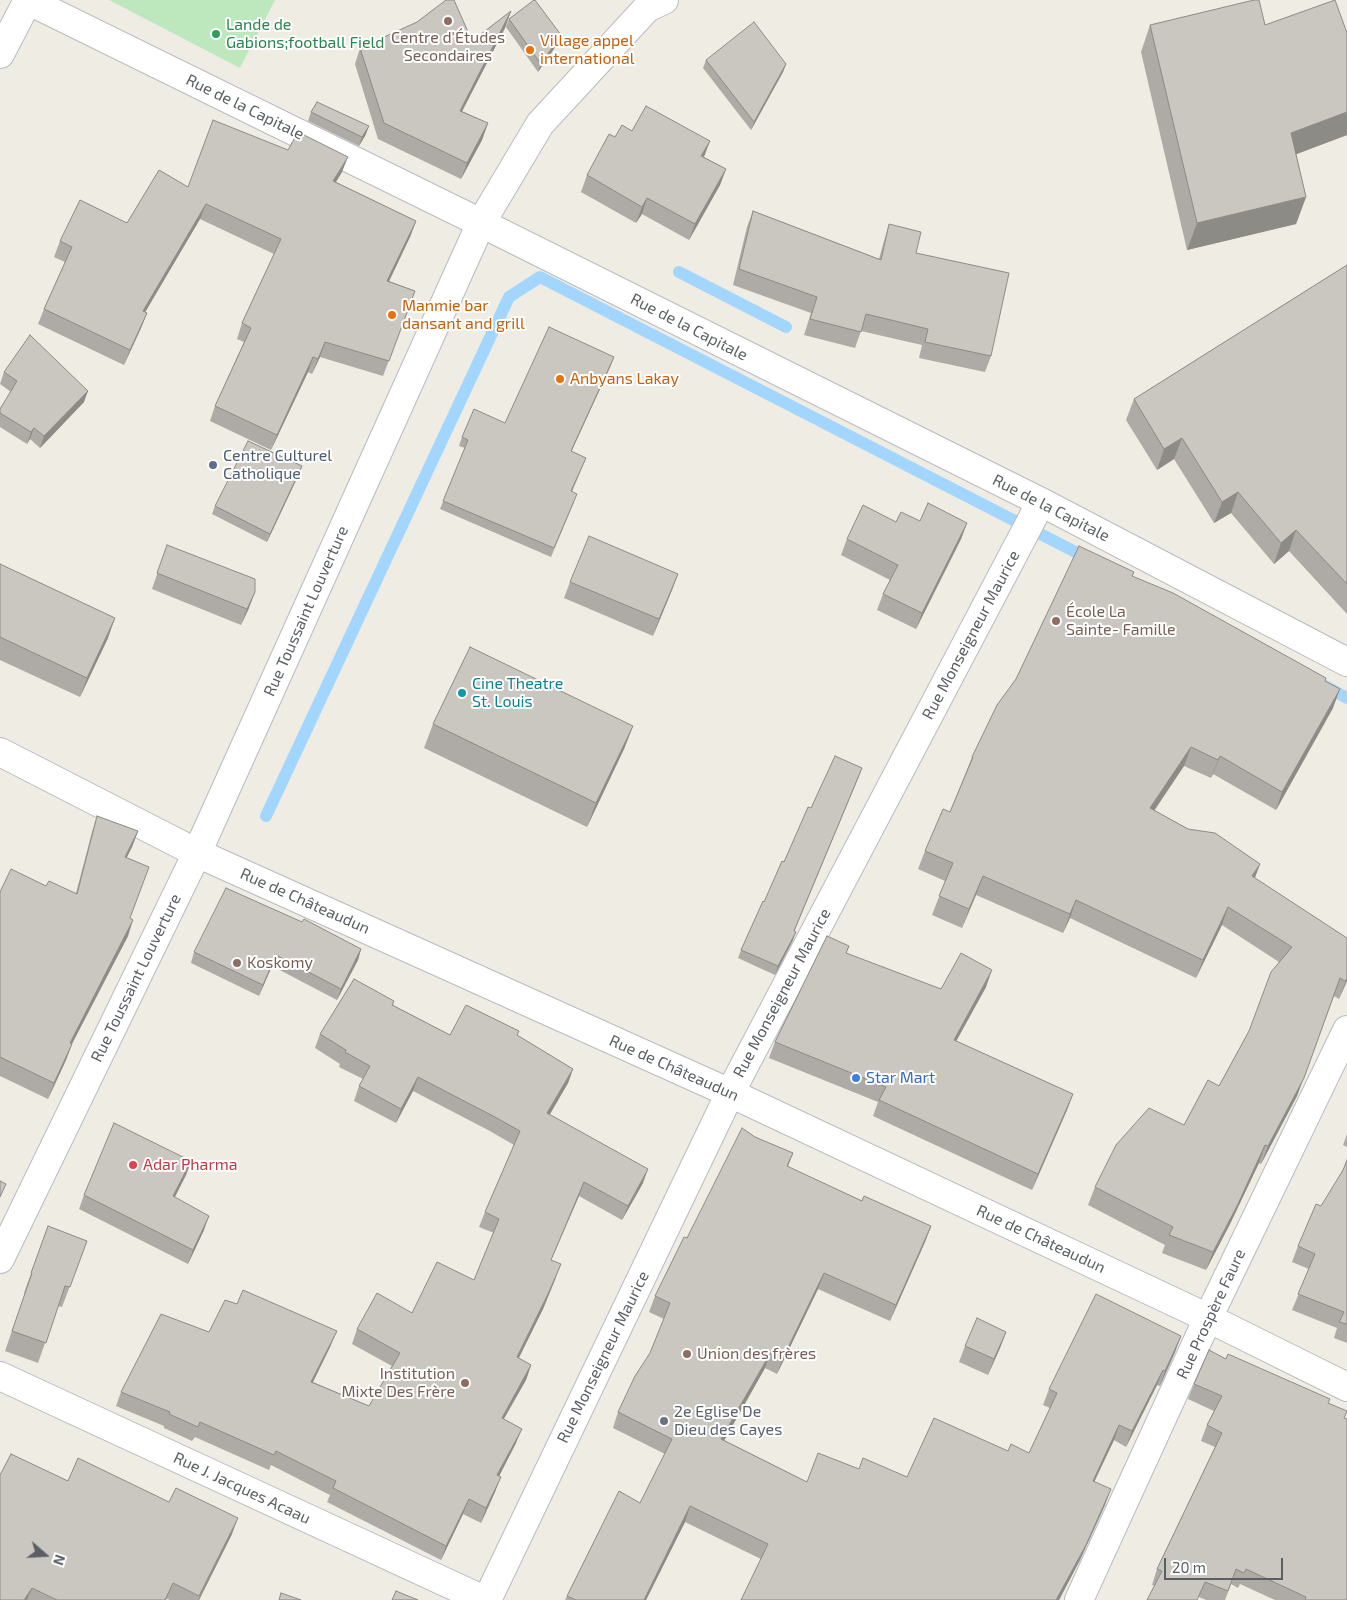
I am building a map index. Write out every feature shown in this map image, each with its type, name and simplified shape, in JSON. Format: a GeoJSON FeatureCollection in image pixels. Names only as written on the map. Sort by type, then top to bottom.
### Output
{"type":"FeatureCollection","features":[{"type":"Feature","properties":{"kind":"street","name":"Rue de la Capitale"},"geometry":{"type":"LineString","coordinates":[[27,0],[481,223],[1041,502],[1347,662]]}},
{"type":"Feature","properties":{"kind":"street"},"geometry":{"type":"LineString","coordinates":[[0,54],[27,0]]}},
{"type":"Feature","properties":{"kind":"street","name":"Rue Toussaint Louverture"},"geometry":{"type":"LineString","coordinates":[[0,1259],[197,853],[481,223],[540,124],[647,8],[664,0]]}},
{"type":"Feature","properties":{"kind":"street","name":"Rue Monseigneur Maurice"},"geometry":{"type":"LineString","coordinates":[[485,1600],[730,1093],[1041,502]]}},
{"type":"Feature","properties":{"kind":"street","name":"Rue de Châteaudun"},"geometry":{"type":"LineString","coordinates":[[0,752],[197,853],[730,1093],[1208,1318],[1347,1386]]}},
{"type":"Feature","properties":{"kind":"street","name":"Rue Prospère Faure"},"geometry":{"type":"LineString","coordinates":[[1079,1600],[1208,1318],[1347,1030]]}},
{"type":"Feature","properties":{"kind":"street","name":"Rue J. Jacques Acaau"},"geometry":{"type":"LineString","coordinates":[[0,1376],[485,1600]]}},
{"type":"Feature","properties":{"kind":"green space","name":"Lande de Gabions;football Field"},"geometry":{"type":"Polygon","coordinates":[[[109,0],[275,0],[240,68],[109,0]]]}},
{"type":"Feature","properties":{"kind":"building"},"geometry":{"type":"Polygon","coordinates":[[[446,0],[454,0],[472,41],[511,11],[460,111],[488,123],[467,163],[384,123],[360,48],[417,22],[446,0]]]}},
{"type":"Feature","properties":{"kind":"building"},"geometry":{"type":"Polygon","coordinates":[[[534,0],[561,35],[541,64],[509,19],[534,0]]]}},
{"type":"Feature","properties":{"kind":"building"},"geometry":{"type":"Polygon","coordinates":[[[1259,0],[1265,25],[1335,0],[1347,33],[1347,112],[1291,133],[1306,197],[1197,223],[1150,25],[1259,0]]]}},
{"type":"Feature","properties":{"kind":"building"},"geometry":{"type":"Polygon","coordinates":[[[754,22],[786,64],[754,122],[706,60],[754,22]]]}},
{"type":"Feature","properties":{"kind":"building"},"geometry":{"type":"Polygon","coordinates":[[[317,102],[369,126],[362,137],[311,112],[317,102]]]}},
{"type":"Feature","properties":{"kind":"building"},"geometry":{"type":"Polygon","coordinates":[[[646,106],[710,141],[701,156],[726,169],[695,224],[647,198],[642,207],[587,175],[609,134],[615,137],[622,125],[632,131],[646,106]]]}},
{"type":"Feature","properties":{"kind":"building"},"geometry":{"type":"Polygon","coordinates":[[[213,120],[288,150],[298,132],[348,157],[333,181],[416,221],[387,281],[415,291],[389,361],[325,342],[318,359],[313,357],[277,435],[215,406],[251,328],[242,323],[281,239],[206,204],[143,311],[147,313],[130,350],[44,309],[72,247],[60,241],[80,200],[127,223],[159,170],[188,187],[213,120]]]}},
{"type":"Feature","properties":{"kind":"building"},"geometry":{"type":"Polygon","coordinates":[[[753,211],[881,260],[889,224],[921,232],[916,253],[1009,273],[991,356],[925,342],[928,329],[866,314],[861,332],[810,319],[817,297],[739,269],[753,211]]]}},
{"type":"Feature","properties":{"kind":"building"},"geometry":{"type":"Polygon","coordinates":[[[1347,265],[1347,584],[1296,530],[1281,543],[1238,492],[1222,502],[1182,438],[1164,449],[1134,399],[1347,265]]]}},
{"type":"Feature","properties":{"kind":"building"},"geometry":{"type":"Polygon","coordinates":[[[549,327],[614,357],[571,451],[586,458],[571,491],[577,494],[554,548],[443,501],[468,440],[462,437],[474,409],[505,423],[549,327]]]}},
{"type":"Feature","properties":{"kind":"building"},"geometry":{"type":"Polygon","coordinates":[[[30,335],[88,391],[44,436],[34,428],[31,432],[0,413],[0,409],[17,381],[4,372],[30,335]]]}},
{"type":"Feature","properties":{"kind":"building"},"geometry":{"type":"Polygon","coordinates":[[[248,441],[302,466],[270,534],[215,506],[248,441]]]}},
{"type":"Feature","properties":{"kind":"building"},"geometry":{"type":"Polygon","coordinates":[[[928,503],[967,523],[922,613],[883,594],[898,565],[847,539],[863,505],[896,522],[901,512],[920,521],[928,503]]]}},
{"type":"Feature","properties":{"kind":"building"},"geometry":{"type":"Polygon","coordinates":[[[589,536],[678,574],[659,619],[570,582],[589,536]]]}},
{"type":"Feature","properties":{"kind":"building"},"geometry":{"type":"Polygon","coordinates":[[[167,545],[255,579],[255,592],[247,609],[157,573],[167,545]]]}},
{"type":"Feature","properties":{"kind":"building"},"geometry":{"type":"Polygon","coordinates":[[[1079,546],[1134,572],[1132,576],[1173,593],[1326,678],[1325,681],[1340,689],[1282,792],[1220,756],[1218,760],[1191,747],[1150,808],[1188,829],[1215,833],[1260,864],[1252,876],[1347,938],[1347,978],[1345,981],[1340,978],[1304,1078],[1268,1146],[1265,1145],[1213,1252],[1169,1235],[1173,1227],[1095,1187],[1116,1145],[1149,1108],[1184,1125],[1208,1080],[1219,1086],[1249,1031],[1271,972],[1292,947],[1228,907],[1203,960],[1076,900],[1070,914],[983,876],[969,909],[939,896],[953,863],[925,851],[943,809],[950,812],[972,757],[997,705],[1016,679],[1079,546]]]}},
{"type":"Feature","properties":{"kind":"building"},"geometry":{"type":"Polygon","coordinates":[[[0,564],[115,618],[87,678],[0,637],[0,564]]]}},
{"type":"Feature","properties":{"kind":"building"},"geometry":{"type":"Polygon","coordinates":[[[470,647],[633,726],[596,803],[433,724],[470,647]]]}},
{"type":"Feature","properties":{"kind":"building"},"geometry":{"type":"Polygon","coordinates":[[[835,756],[862,768],[794,931],[796,932],[778,966],[741,950],[782,861],[784,862],[808,807],[811,808],[835,756]]]}},
{"type":"Feature","properties":{"kind":"building"},"geometry":{"type":"Polygon","coordinates":[[[97,816],[138,831],[125,857],[149,867],[130,918],[133,920],[70,1043],[72,1044],[54,1083],[0,1057],[0,892],[11,869],[46,886],[49,881],[77,894],[97,816]]]}},
{"type":"Feature","properties":{"kind":"building"},"geometry":{"type":"Polygon","coordinates":[[[226,888],[302,922],[304,919],[361,949],[341,989],[276,955],[263,985],[194,952],[226,888]]]}},
{"type":"Feature","properties":{"kind":"building"},"geometry":{"type":"Polygon","coordinates":[[[827,936],[849,946],[846,953],[941,989],[961,953],[992,970],[954,1040],[1073,1094],[1038,1174],[879,1100],[886,1087],[775,1042],[827,936]]]}},
{"type":"Feature","properties":{"kind":"building"},"geometry":{"type":"Polygon","coordinates":[[[354,979],[394,1001],[392,1005],[450,1035],[466,1005],[519,1031],[517,1035],[573,1069],[547,1113],[648,1169],[628,1206],[584,1182],[551,1260],[561,1264],[517,1357],[531,1365],[502,1418],[522,1429],[497,1475],[501,1477],[486,1508],[469,1499],[446,1546],[333,1488],[336,1481],[276,1451],[274,1455],[200,1422],[198,1427],[169,1414],[170,1412],[121,1392],[161,1314],[209,1332],[225,1300],[237,1304],[243,1290],[337,1331],[311,1382],[369,1406],[400,1353],[357,1329],[377,1293],[412,1313],[437,1262],[474,1280],[499,1219],[485,1212],[520,1131],[418,1077],[401,1109],[359,1086],[370,1066],[345,1052],[346,1050],[320,1034],[354,979]]]}},
{"type":"Feature","properties":{"kind":"building"},"geometry":{"type":"Polygon","coordinates":[[[114,1123],[191,1161],[173,1196],[209,1216],[193,1250],[84,1195],[114,1123]]]}},
{"type":"Feature","properties":{"kind":"building"},"geometry":{"type":"Polygon","coordinates":[[[742,1128],[755,1137],[793,1153],[787,1166],[862,1201],[864,1196],[931,1226],[896,1305],[824,1273],[783,1358],[771,1352],[721,1439],[807,1482],[818,1453],[859,1469],[863,1458],[907,1477],[934,1418],[1008,1451],[1011,1444],[1029,1453],[1057,1393],[1049,1389],[1096,1294],[1181,1336],[1165,1371],[1163,1370],[1132,1431],[1119,1425],[1093,1481],[1111,1489],[1086,1545],[1056,1600],[741,1600],[768,1544],[690,1506],[644,1600],[576,1600],[567,1596],[619,1491],[640,1503],[672,1439],[618,1412],[635,1376],[650,1353],[670,1303],[655,1296],[684,1237],[687,1238],[742,1128]]]}},
{"type":"Feature","properties":{"kind":"building"},"geometry":{"type":"Polygon","coordinates":[[[1347,1160],[1347,1324],[1339,1322],[1344,1312],[1298,1294],[1315,1254],[1298,1246],[1316,1204],[1321,1206],[1347,1160]]]}},
{"type":"Feature","properties":{"kind":"building"},"geometry":{"type":"Polygon","coordinates":[[[0,1181],[6,1184],[0,1197],[0,1181]]]}},
{"type":"Feature","properties":{"kind":"building"},"geometry":{"type":"Polygon","coordinates":[[[48,1226],[87,1241],[70,1287],[65,1286],[46,1343],[12,1331],[48,1226]]]}},
{"type":"Feature","properties":{"kind":"building"},"geometry":{"type":"Polygon","coordinates":[[[977,1318],[1006,1332],[994,1359],[965,1346],[977,1318]]]}},
{"type":"Feature","properties":{"kind":"building"},"geometry":{"type":"Polygon","coordinates":[[[1209,1350],[1226,1359],[1228,1354],[1330,1399],[1328,1403],[1347,1411],[1344,1418],[1347,1419],[1347,1600],[1305,1600],[1306,1597],[1246,1569],[1244,1573],[1236,1569],[1228,1591],[1205,1582],[1197,1600],[1147,1600],[1162,1571],[1157,1569],[1222,1433],[1207,1425],[1222,1396],[1194,1384],[1209,1350]]]}},
{"type":"Feature","properties":{"kind":"building"},"geometry":{"type":"Polygon","coordinates":[[[11,1454],[68,1481],[78,1458],[169,1502],[176,1488],[238,1518],[199,1596],[173,1583],[165,1600],[57,1600],[32,1588],[24,1600],[0,1600],[0,1475],[11,1454]]]}},
{"type":"Feature","properties":{"kind":"building"},"geometry":{"type":"Polygon","coordinates":[[[396,1591],[418,1600],[392,1600],[396,1591]]]}},
{"type":"Feature","properties":{"kind":"building"},"geometry":{"type":"Polygon","coordinates":[[[281,1593],[301,1600],[279,1600],[281,1593]]]}},
{"type":"Feature","properties":{"kind":"waterway"},"geometry":{"type":"LineString","coordinates":[[679,272],[786,327]]}},
{"type":"Feature","properties":{"kind":"waterway"},"geometry":{"type":"LineString","coordinates":[[266,816],[509,297],[540,277],[1091,560]]}},
{"type":"Feature","properties":{"kind":"waterway"},"geometry":{"type":"LineString","coordinates":[[1325,686],[1347,698]]}},
{"type":"Feature","properties":{"kind":"place","name":"Centre d'Études Secondaires"},"geometry":{"type":"Point","coordinates":[448,21]}},
{"type":"Feature","properties":{"kind":"place","name":"Lande de Gabions;football Field"},"geometry":{"type":"Point","coordinates":[216,34]}},
{"type":"Feature","properties":{"kind":"place","name":"Village appel international"},"geometry":{"type":"Point","coordinates":[530,50]}},
{"type":"Feature","properties":{"kind":"place","name":"Manmie bar dansant and grill"},"geometry":{"type":"Point","coordinates":[392,315]}},
{"type":"Feature","properties":{"kind":"place","name":"Anbyans Lakay"},"geometry":{"type":"Point","coordinates":[560,379]}},
{"type":"Feature","properties":{"kind":"place","name":"Centre Culturel Catholique"},"geometry":{"type":"Point","coordinates":[213,465]}},
{"type":"Feature","properties":{"kind":"place","name":"École La Sainte- Famille"},"geometry":{"type":"Point","coordinates":[1056,621]}},
{"type":"Feature","properties":{"kind":"place","name":"Cine Theatre St. Louis"},"geometry":{"type":"Point","coordinates":[462,693]}},
{"type":"Feature","properties":{"kind":"place","name":"Koskomy"},"geometry":{"type":"Point","coordinates":[237,963]}},
{"type":"Feature","properties":{"kind":"place","name":"Star Mart"},"geometry":{"type":"Point","coordinates":[856,1078]}},
{"type":"Feature","properties":{"kind":"place","name":"Adar Pharma"},"geometry":{"type":"Point","coordinates":[133,1165]}},
{"type":"Feature","properties":{"kind":"place","name":"Union des frères"},"geometry":{"type":"Point","coordinates":[687,1354]}},
{"type":"Feature","properties":{"kind":"place","name":"Institution Mixte Des Frère"},"geometry":{"type":"Point","coordinates":[465,1383]}},
{"type":"Feature","properties":{"kind":"place","name":"2e Eglise De Dieu des Cayes"},"geometry":{"type":"Point","coordinates":[664,1421]}}]}
